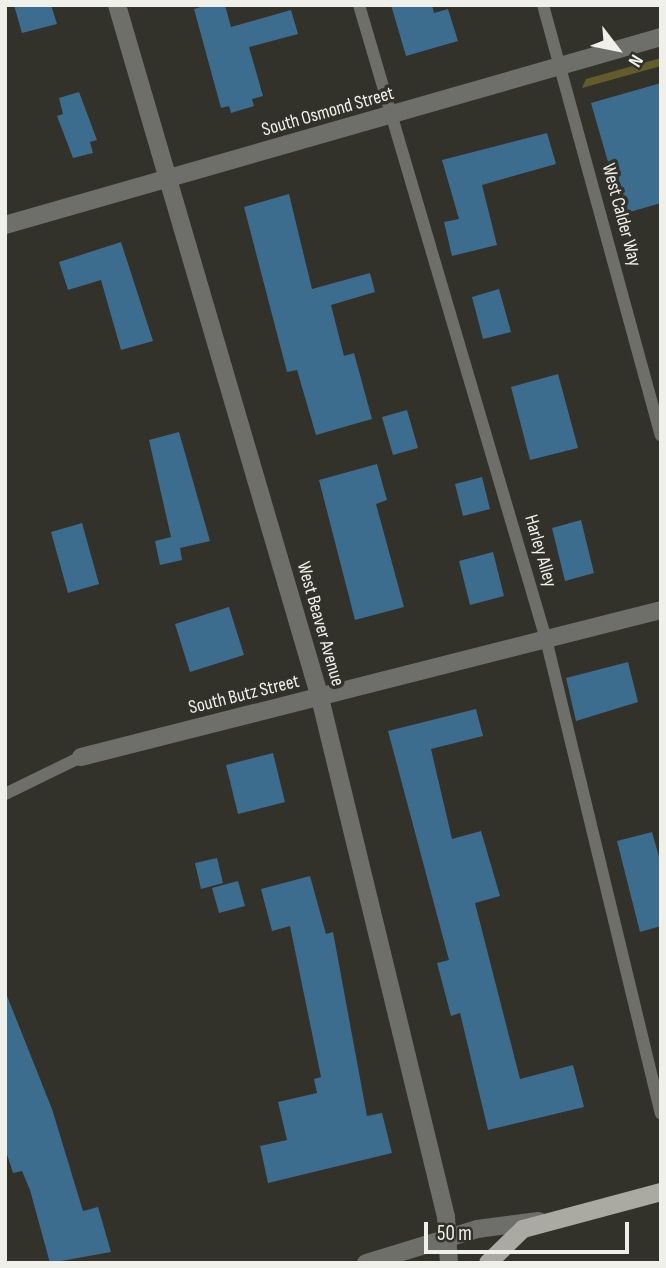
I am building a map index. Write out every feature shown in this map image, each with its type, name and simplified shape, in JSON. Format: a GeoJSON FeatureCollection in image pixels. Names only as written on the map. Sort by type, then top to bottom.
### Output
{"type":"FeatureCollection","features":[{"type":"Feature","properties":{"kind":"main road"},"geometry":{"type":"LineString","coordinates":[[488,1263],[517,1232],[556,1218],[661,1192]]}},
{"type":"Feature","properties":{"kind":"street","name":"West Beaver Avenue"},"geometry":{"type":"LineString","coordinates":[[117,5],[320,698],[431,1154],[449,1240],[449,1263]]}},
{"type":"Feature","properties":{"kind":"street","name":"South Osmond Street"},"geometry":{"type":"LineString","coordinates":[[5,225],[661,37]]}},
{"type":"Feature","properties":{"kind":"street","name":"South Butz Street"},"geometry":{"type":"LineString","coordinates":[[81,758],[661,610]]}},
{"type":"Feature","properties":{"kind":"street"},"geometry":{"type":"LineString","coordinates":[[366,1263],[449,1240],[477,1229],[556,1218]]}},
{"type":"Feature","properties":{"kind":"lane","name":"Harley Alley"},"geometry":{"type":"LineString","coordinates":[[359,5],[546,639],[661,1113]]}},
{"type":"Feature","properties":{"kind":"lane","name":"West Calder Way"},"geometry":{"type":"LineString","coordinates":[[542,5],[661,435]]}},
{"type":"Feature","properties":{"kind":"lane","name":"South Butz Street"},"geometry":{"type":"LineString","coordinates":[[5,794],[81,758]]}},
{"type":"Feature","properties":{"kind":"shaded area"},"geometry":{"type":"Polygon","coordinates":[[[661,58],[661,66],[582,88],[586,79],[661,58]]]}},
{"type":"Feature","properties":{"kind":"building"},"geometry":{"type":"Polygon","coordinates":[[[14,5],[51,5],[57,24],[22,33],[14,5]]]}},
{"type":"Feature","properties":{"kind":"building"},"geometry":{"type":"Polygon","coordinates":[[[207,5],[225,5],[231,27],[291,10],[298,34],[249,47],[263,96],[252,99],[254,106],[231,113],[229,106],[221,108],[194,9],[207,5]]]}},
{"type":"Feature","properties":{"kind":"building"},"geometry":{"type":"Polygon","coordinates":[[[391,5],[432,5],[434,13],[448,9],[458,41],[406,56],[391,5]]]}},
{"type":"Feature","properties":{"kind":"building"},"geometry":{"type":"Polygon","coordinates":[[[661,83],[661,203],[623,214],[591,103],[661,83]]]}},
{"type":"Feature","properties":{"kind":"building"},"geometry":{"type":"Polygon","coordinates":[[[79,92],[97,140],[90,142],[93,153],[73,158],[57,116],[63,114],[59,98],[79,92]]]}},
{"type":"Feature","properties":{"kind":"building"},"geometry":{"type":"Polygon","coordinates":[[[547,133],[556,164],[482,185],[497,245],[452,256],[444,222],[459,219],[442,160],[547,133]]]}},
{"type":"Feature","properties":{"kind":"building"},"geometry":{"type":"Polygon","coordinates":[[[289,194],[312,289],[370,273],[375,292],[331,305],[344,356],[354,353],[372,419],[316,435],[297,370],[287,372],[244,207],[289,194]]]}},
{"type":"Feature","properties":{"kind":"building"},"geometry":{"type":"Polygon","coordinates":[[[121,242],[153,341],[121,350],[101,280],[68,290],[59,262],[121,242]]]}},
{"type":"Feature","properties":{"kind":"building"},"geometry":{"type":"Polygon","coordinates":[[[499,289],[511,332],[483,339],[472,297],[499,289]]]}},
{"type":"Feature","properties":{"kind":"building"},"geometry":{"type":"Polygon","coordinates":[[[558,374],[578,448],[530,460],[511,387],[558,374]]]}},
{"type":"Feature","properties":{"kind":"building"},"geometry":{"type":"Polygon","coordinates":[[[407,410],[418,448],[393,455],[382,417],[407,410]]]}},
{"type":"Feature","properties":{"kind":"building"},"geometry":{"type":"Polygon","coordinates":[[[179,432],[210,541],[180,548],[182,560],[160,565],[155,541],[171,537],[149,440],[179,432]]]}},
{"type":"Feature","properties":{"kind":"building"},"geometry":{"type":"Polygon","coordinates":[[[377,464],[387,500],[376,504],[404,607],[355,620],[319,480],[377,464]]]}},
{"type":"Feature","properties":{"kind":"building"},"geometry":{"type":"Polygon","coordinates":[[[482,477],[490,509],[463,516],[455,484],[482,477]]]}},
{"type":"Feature","properties":{"kind":"building"},"geometry":{"type":"Polygon","coordinates":[[[581,520],[594,573],[565,581],[552,528],[581,520]]]}},
{"type":"Feature","properties":{"kind":"building"},"geometry":{"type":"Polygon","coordinates":[[[82,523],[99,584],[68,593],[51,532],[82,523]]]}},
{"type":"Feature","properties":{"kind":"building"},"geometry":{"type":"Polygon","coordinates":[[[493,552],[504,596],[470,605],[459,561],[493,552]]]}},
{"type":"Feature","properties":{"kind":"building"},"geometry":{"type":"Polygon","coordinates":[[[229,607],[244,655],[190,672],[175,624],[229,607]]]}},
{"type":"Feature","properties":{"kind":"building"},"geometry":{"type":"Polygon","coordinates":[[[628,662],[638,702],[576,721],[566,678],[628,662]]]}},
{"type":"Feature","properties":{"kind":"building"},"geometry":{"type":"Polygon","coordinates":[[[476,709],[483,736],[431,749],[452,839],[481,831],[500,896],[475,903],[520,1079],[573,1065],[584,1107],[488,1130],[460,1013],[451,1016],[437,963],[449,960],[388,731],[476,709]]]}},
{"type":"Feature","properties":{"kind":"building"},"geometry":{"type":"Polygon","coordinates":[[[273,753],[285,802],[238,814],[226,765],[273,753]]]}},
{"type":"Feature","properties":{"kind":"building"},"geometry":{"type":"Polygon","coordinates":[[[652,832],[661,864],[661,926],[640,932],[617,841],[652,832]]]}},
{"type":"Feature","properties":{"kind":"building"},"geometry":{"type":"Polygon","coordinates":[[[217,858],[223,883],[201,889],[195,863],[217,858]]]}},
{"type":"Feature","properties":{"kind":"building"},"geometry":{"type":"Polygon","coordinates":[[[310,876],[326,934],[333,932],[367,1116],[382,1113],[392,1153],[268,1183],[260,1146],[287,1140],[278,1102],[317,1093],[314,1079],[321,1077],[290,926],[272,931],[261,889],[310,876]]]}},
{"type":"Feature","properties":{"kind":"building"},"geometry":{"type":"Polygon","coordinates":[[[238,881],[245,906],[219,913],[212,888],[238,881]]]}},
{"type":"Feature","properties":{"kind":"building"},"geometry":{"type":"Polygon","coordinates":[[[5,991],[52,1109],[83,1211],[98,1207],[111,1252],[50,1263],[30,1190],[22,1171],[13,1173],[5,1148],[5,991]]]}}]}
